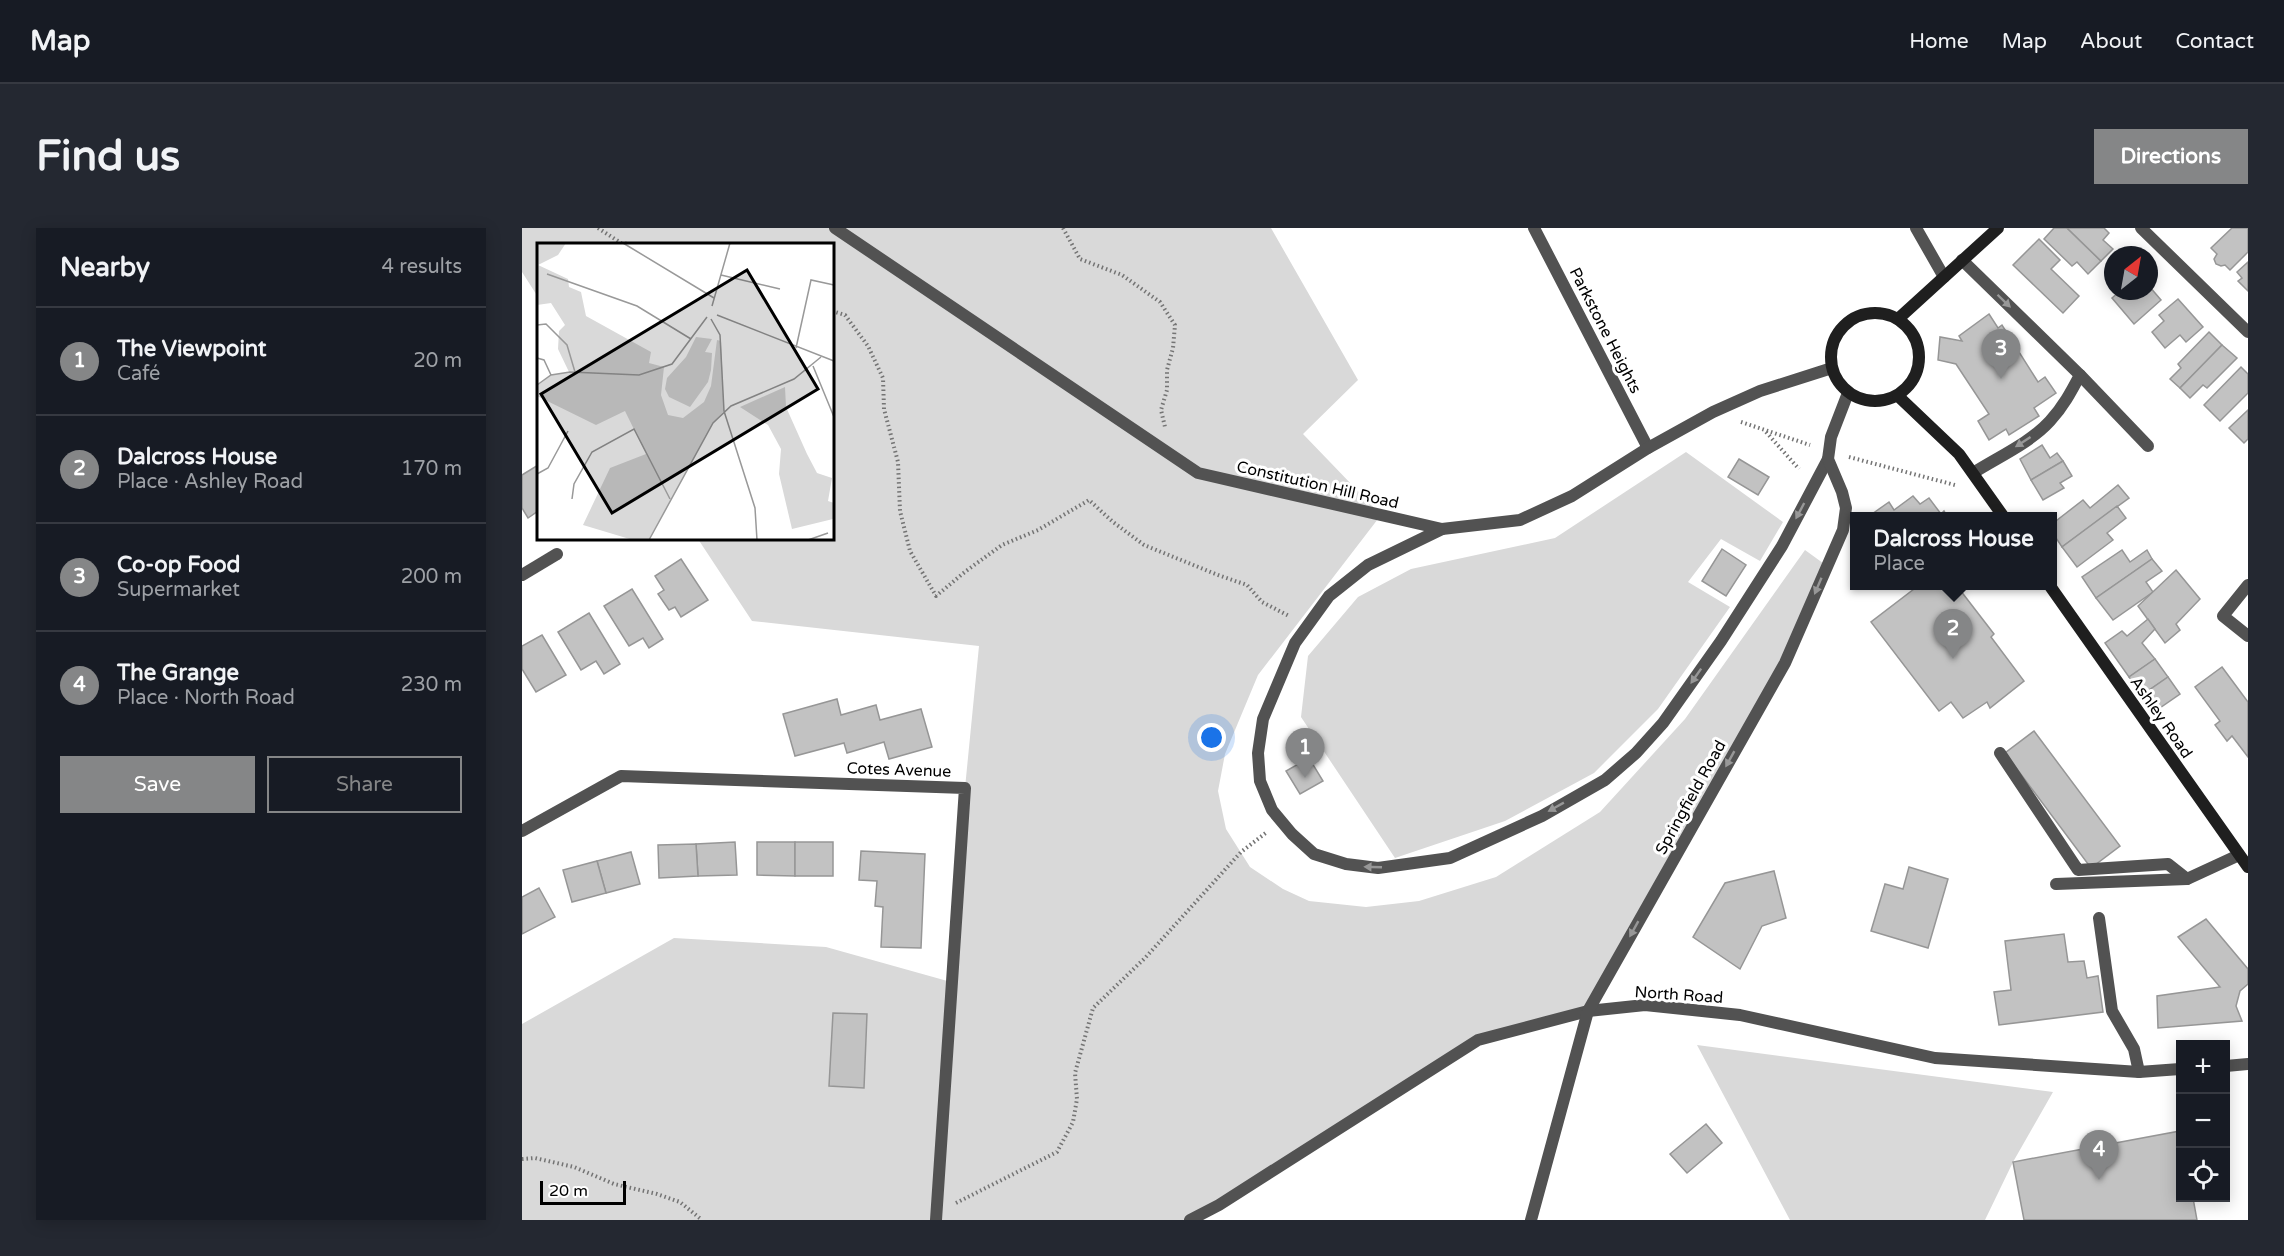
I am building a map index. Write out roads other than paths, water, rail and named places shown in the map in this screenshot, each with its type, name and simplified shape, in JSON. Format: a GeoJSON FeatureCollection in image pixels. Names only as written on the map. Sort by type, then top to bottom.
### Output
{"type":"FeatureCollection","features":[{"type":"Feature","properties":{"kind":"main road"},"geometry":{"type":"LineString","coordinates":[[1898,319],[1998,228]]}},
{"type":"Feature","properties":{"kind":"main road"},"geometry":{"type":"LineString","coordinates":[[1869,313],[1884,314],[1898,319],[1912,333],[1919,351],[1919,364],[1915,377],[1898,396],[1887,400],[1875,402],[1863,400],[1848,393],[1842,388],[1832,368],[1830,353],[1834,339],[1849,322],[1869,313]]}},
{"type":"Feature","properties":{"kind":"main road"},"geometry":{"type":"LineString","coordinates":[[1898,396],[1959,454],[2000,512]]}},
{"type":"Feature","properties":{"kind":"main road","name":"Ashley Road"},"geometry":{"type":"LineString","coordinates":[[2054,590],[2248,867]]}},
{"type":"Feature","properties":{"kind":"street","name":"Constitution Hill Road"},"geometry":{"type":"LineString","coordinates":[[835,228],[1198,473],[1442,529],[1520,520],[1572,496],[1648,447],[1713,412],[1760,391],[1832,368]]}},
{"type":"Feature","properties":{"kind":"street","name":"Parkstone Heights"},"geometry":{"type":"LineString","coordinates":[[1534,228],[1648,447]]}},
{"type":"Feature","properties":{"kind":"street"},"geometry":{"type":"LineString","coordinates":[[1916,228],[1944,277]]}},
{"type":"Feature","properties":{"kind":"street"},"geometry":{"type":"LineString","coordinates":[[2140,228],[2248,332]]}},
{"type":"Feature","properties":{"kind":"street"},"geometry":{"type":"LineString","coordinates":[[1962,260],[2080,375],[2148,446]]}},
{"type":"Feature","properties":{"kind":"street"},"geometry":{"type":"LineString","coordinates":[[1973,473],[2048,423],[2066,401],[2080,375]]}},
{"type":"Feature","properties":{"kind":"street"},"geometry":{"type":"LineString","coordinates":[[1442,529],[1368,565],[1329,596],[1295,643],[1263,719],[1258,753],[1260,781],[1272,810],[1314,854],[1346,864],[1378,868],[1450,858],[1542,816],[1605,780],[1636,753],[1663,723],[1721,641],[1782,546],[1828,455],[1831,437],[1848,393]]}},
{"type":"Feature","properties":{"kind":"street","name":"Springfield Road"},"geometry":{"type":"LineString","coordinates":[[1531,1220],[1588,1011],[1785,663],[1843,530],[1846,508],[1828,455]]}},
{"type":"Feature","properties":{"kind":"street"},"geometry":{"type":"LineString","coordinates":[[522,575],[557,554]]}},
{"type":"Feature","properties":{"kind":"street"},"geometry":{"type":"LineString","coordinates":[[2248,585],[2223,616],[2248,636]]}},
{"type":"Feature","properties":{"kind":"street"},"geometry":{"type":"LineString","coordinates":[[2000,753],[2078,870],[2168,864],[2187,879]]}},
{"type":"Feature","properties":{"kind":"street","name":"Cotes Avenue"},"geometry":{"type":"LineString","coordinates":[[522,831],[621,776],[964,788],[936,1220]]}},
{"type":"Feature","properties":{"kind":"street"},"geometry":{"type":"LineString","coordinates":[[2056,884],[2187,879],[2239,855]]}},
{"type":"Feature","properties":{"kind":"street"},"geometry":{"type":"LineString","coordinates":[[2099,918],[2112,1011],[2134,1049],[2139,1071]]}},
{"type":"Feature","properties":{"kind":"street","name":"North Road"},"geometry":{"type":"LineString","coordinates":[[1190,1220],[1219,1205],[1478,1040],[1588,1011],[1645,1005],[1740,1015],[1935,1058],[2139,1071],[2176,1069]]}},
{"type":"Feature","properties":{"kind":"street"},"geometry":{"type":"LineString","coordinates":[[2230,1066],[2248,1064]]}},
{"type":"Feature","properties":{"kind":"place","name":"Co-op Food"},"geometry":{"type":"Point","coordinates":[2001,379]}},
{"type":"Feature","properties":{"kind":"place","name":"Dalcross House"},"geometry":{"type":"Point","coordinates":[1953,659]}},
{"type":"Feature","properties":{"kind":"place","name":"The Viewpoint"},"geometry":{"type":"Point","coordinates":[1305,778]}},
{"type":"Feature","properties":{"kind":"place","name":"The Grange"},"geometry":{"type":"Point","coordinates":[2099,1180]}}]}
